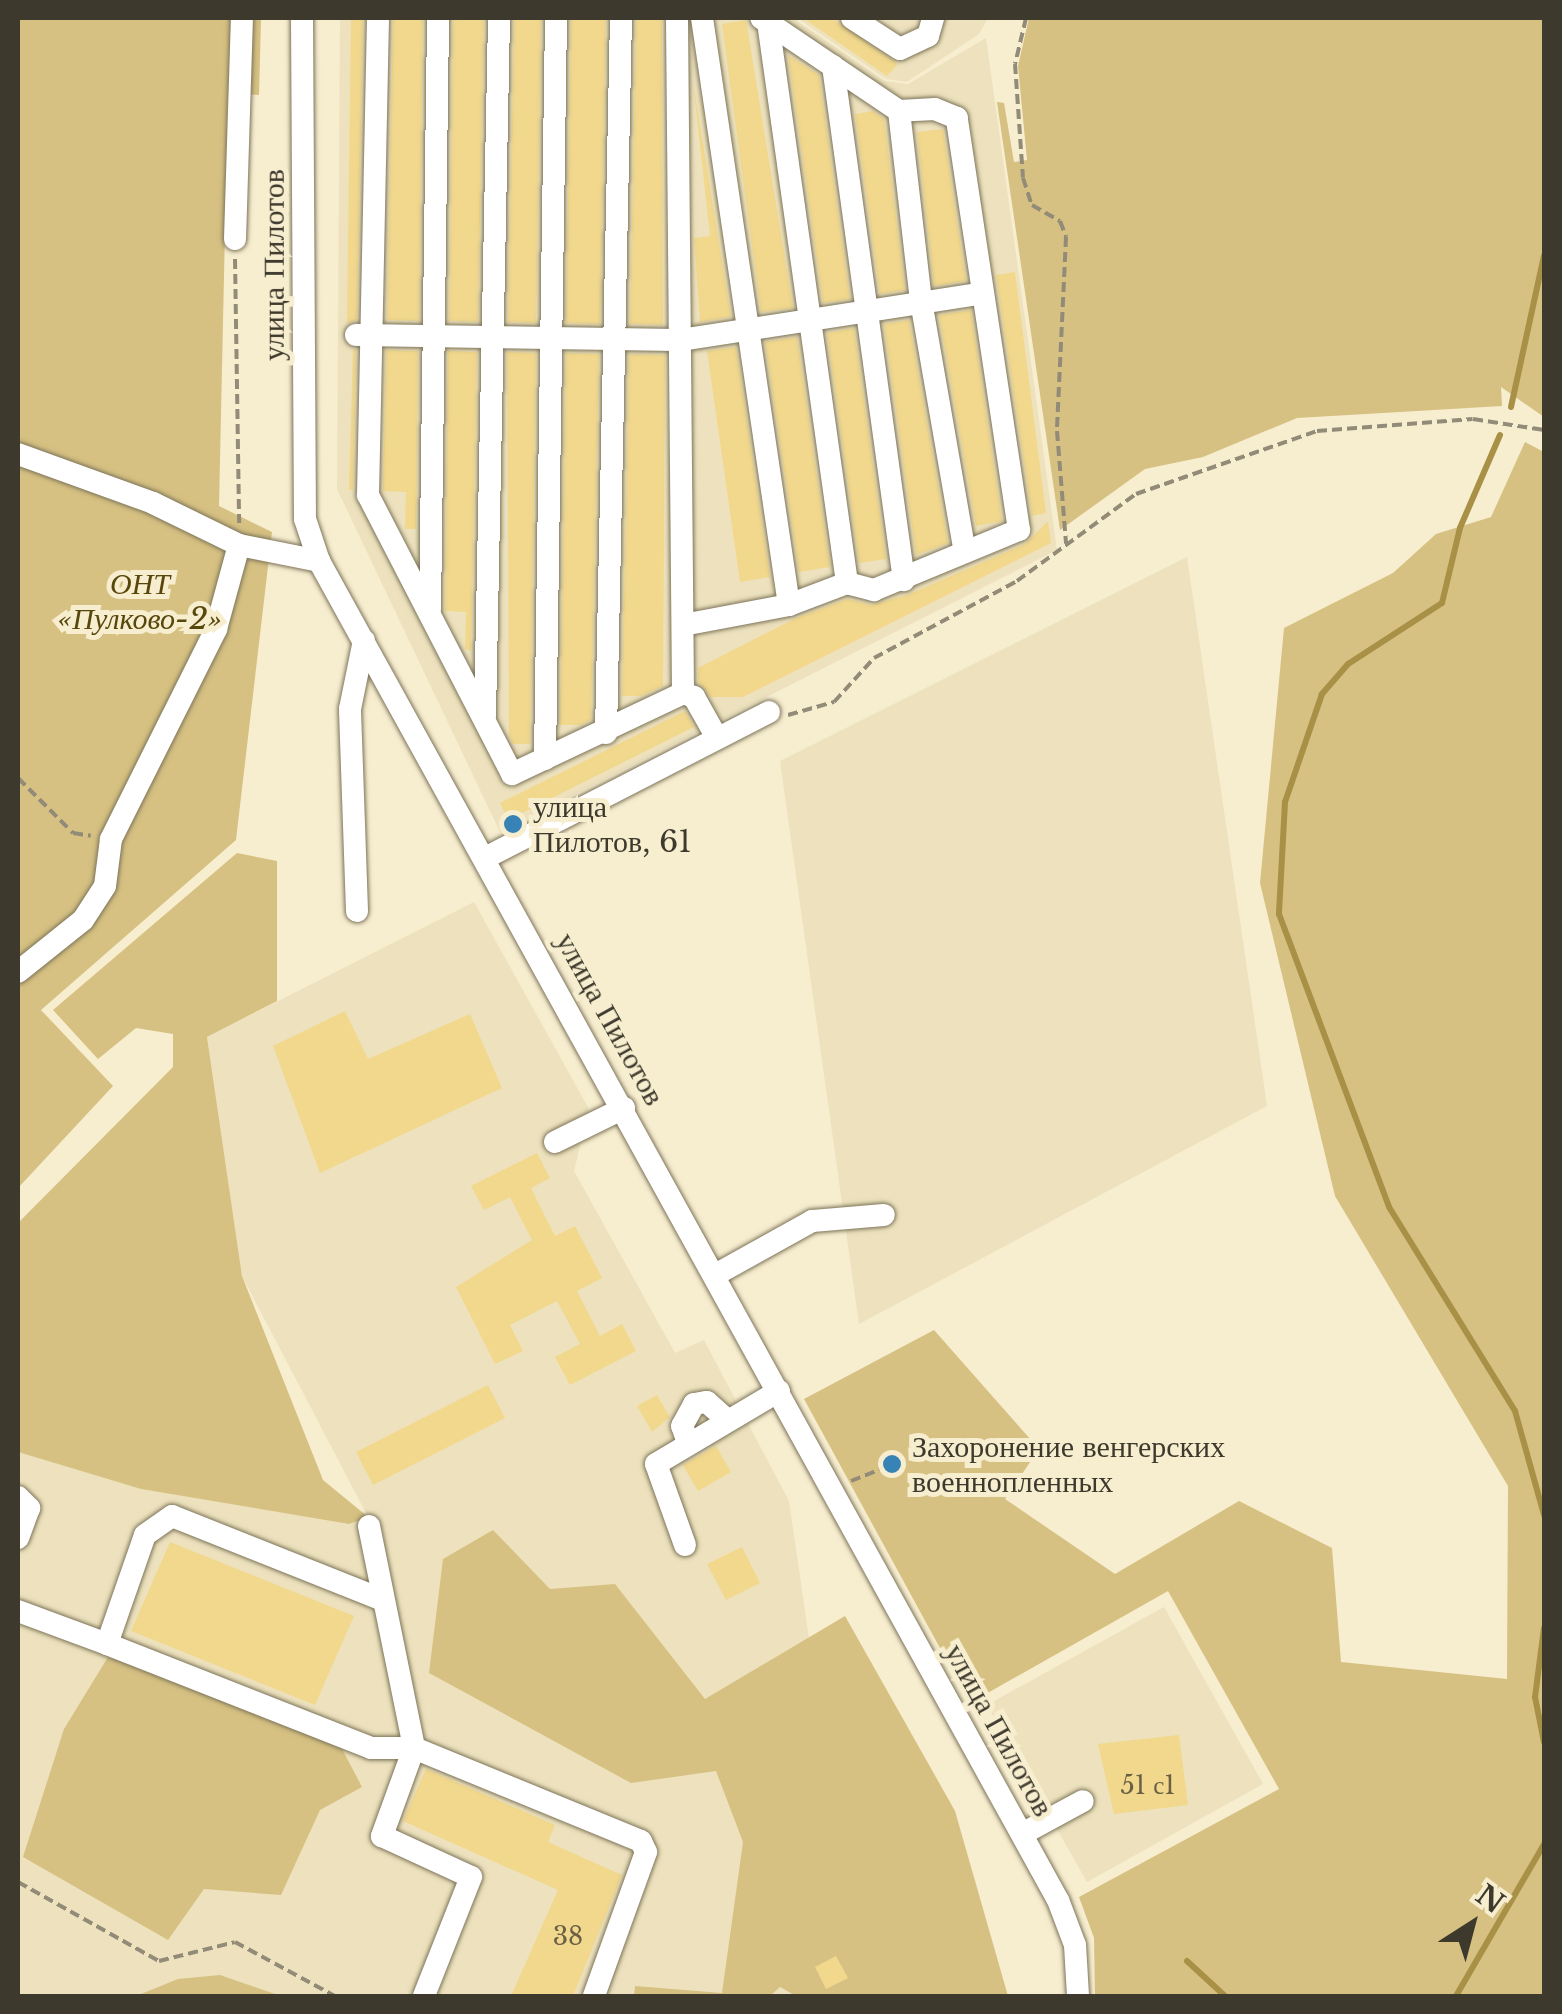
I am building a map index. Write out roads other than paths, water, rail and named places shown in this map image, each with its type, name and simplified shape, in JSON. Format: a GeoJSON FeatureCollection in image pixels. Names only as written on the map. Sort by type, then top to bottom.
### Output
{"type":"FeatureCollection","features":[{"type":"Feature","properties":{"kind":"street"},"geometry":{"type":"LineString","coordinates":[[235,239],[242,18]]}},
{"type":"Feature","properties":{"kind":"street","name":"улица Пилотов"},"geometry":{"type":"LineString","coordinates":[[302,18],[305,519],[319,561],[486,857],[1022,1834],[1069,1930],[1078,1996]]}},
{"type":"Feature","properties":{"kind":"street"},"geometry":{"type":"LineString","coordinates":[[378,18],[364,336],[368,495],[512,774],[683,694],[694,698],[717,738]]}},
{"type":"Feature","properties":{"kind":"street"},"geometry":{"type":"LineString","coordinates":[[430,613],[438,18]]}},
{"type":"Feature","properties":{"kind":"street"},"geometry":{"type":"LineString","coordinates":[[485,720],[499,18]]}},
{"type":"Feature","properties":{"kind":"street"},"geometry":{"type":"LineString","coordinates":[[545,759],[556,18]]}},
{"type":"Feature","properties":{"kind":"street"},"geometry":{"type":"LineString","coordinates":[[606,733],[611,339],[622,18]]}},
{"type":"Feature","properties":{"kind":"street"},"geometry":{"type":"LineString","coordinates":[[677,18],[683,694]]}},
{"type":"Feature","properties":{"kind":"street"},"geometry":{"type":"LineString","coordinates":[[702,18],[789,605]]}},
{"type":"Feature","properties":{"kind":"street"},"geometry":{"type":"LineString","coordinates":[[863,21],[900,49],[928,36],[933,18]]}},
{"type":"Feature","properties":{"kind":"street"},"geometry":{"type":"LineString","coordinates":[[682,625],[789,605],[847,583],[874,590],[904,580],[964,547],[1020,530],[979,294],[958,118],[935,109],[899,111],[765,20]]}},
{"type":"Feature","properties":{"kind":"street"},"geometry":{"type":"LineString","coordinates":[[765,20],[804,321],[847,583]]}},
{"type":"Feature","properties":{"kind":"street"},"geometry":{"type":"LineString","coordinates":[[833,66],[904,580]]}},
{"type":"Feature","properties":{"kind":"street"},"geometry":{"type":"LineString","coordinates":[[899,111],[921,301],[964,547]]}},
{"type":"Feature","properties":{"kind":"street"},"geometry":{"type":"LineString","coordinates":[[364,336],[681,340],[979,294]]}},
{"type":"Feature","properties":{"kind":"street"},"geometry":{"type":"LineString","coordinates":[[18,454],[153,502],[239,544],[319,561]]}},
{"type":"Feature","properties":{"kind":"street"},"geometry":{"type":"LineString","coordinates":[[18,972],[95,904],[111,839],[216,630],[239,544]]}},
{"type":"Feature","properties":{"kind":"street"},"geometry":{"type":"LineString","coordinates":[[357,912],[350,709],[364,640]]}},
{"type":"Feature","properties":{"kind":"street"},"geometry":{"type":"LineString","coordinates":[[486,857],[769,712]]}},
{"type":"Feature","properties":{"kind":"street"},"geometry":{"type":"LineString","coordinates":[[555,1142],[624,1108]]}},
{"type":"Feature","properties":{"kind":"street"},"geometry":{"type":"LineString","coordinates":[[715,1275],[812,1221],[884,1215]]}},
{"type":"Feature","properties":{"kind":"street"},"geometry":{"type":"LineString","coordinates":[[685,1544],[655,1475],[660,1459],[779,1391]]}},
{"type":"Feature","properties":{"kind":"street"},"geometry":{"type":"LineString","coordinates":[[18,1497],[29,1508],[18,1538]]}},
{"type":"Feature","properties":{"kind":"street"},"geometry":{"type":"LineString","coordinates":[[107,1644],[145,1535],[172,1516],[382,1599]]}},
{"type":"Feature","properties":{"kind":"street"},"geometry":{"type":"LineString","coordinates":[[369,1526],[414,1748],[382,1836],[471,1881],[424,1996]]}},
{"type":"Feature","properties":{"kind":"street"},"geometry":{"type":"LineString","coordinates":[[18,1610],[372,1748],[414,1748],[643,1843],[594,1996]]}},
{"type":"Feature","properties":{"kind":"street"},"geometry":{"type":"LineString","coordinates":[[1022,1834],[1084,1801]]}},
{"type":"Feature","properties":{"kind":"waterway"},"geometry":{"type":"LineString","coordinates":[[1511,407],[1544,256]]}},
{"type":"Feature","properties":{"kind":"waterway"},"geometry":{"type":"LineString","coordinates":[[1500,435],[1460,528],[1442,603],[1348,664],[1322,694],[1285,802],[1279,914],[1389,1207],[1515,1411],[1544,1515]]}},
{"type":"Feature","properties":{"kind":"waterway"},"geometry":{"type":"LineString","coordinates":[[1544,1628],[1535,1697],[1544,1742]]}},
{"type":"Feature","properties":{"kind":"waterway"},"geometry":{"type":"LineString","coordinates":[[1456,1996],[1544,1844]]}},
{"type":"Feature","properties":{"kind":"waterway"},"geometry":{"type":"LineString","coordinates":[[1187,1961],[1225,1996]]}},
{"type":"Feature","properties":{"kind":"place","name":"улица Пилотов, 61"},"geometry":{"type":"Point","coordinates":[513,824]}},
{"type":"Feature","properties":{"kind":"place","name":"Захоронение венгерских военнопленных"},"geometry":{"type":"Point","coordinates":[892,1464]}},
{"type":"Feature","properties":{"kind":"park label","name":"ОНТ «Пулково-2»"},"geometry":{"type":"Point","coordinates":[140,601]}}]}
